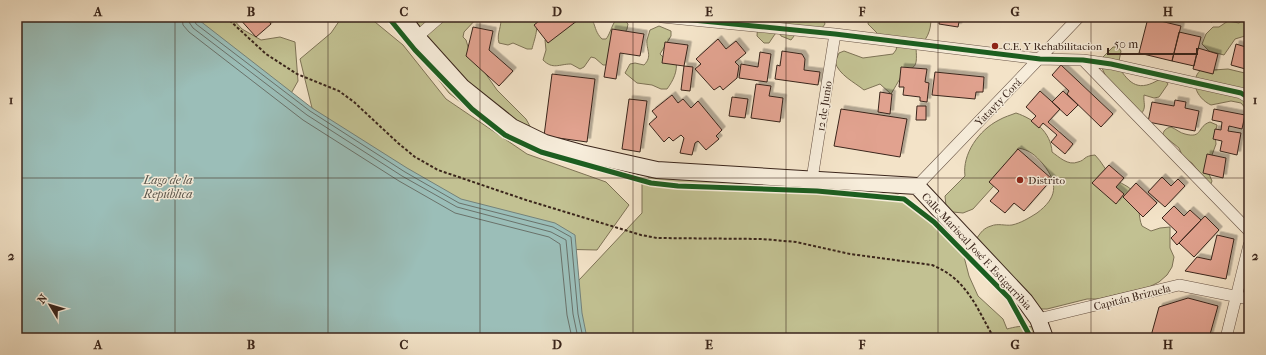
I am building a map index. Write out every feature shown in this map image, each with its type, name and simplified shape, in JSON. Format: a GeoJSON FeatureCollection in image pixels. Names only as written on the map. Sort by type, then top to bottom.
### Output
{"type":"FeatureCollection","features":[{"type":"Feature","properties":{"kind":"street"},"geometry":{"type":"LineString","coordinates":[[402,17],[417,37],[462,87],[512,127],[545,143],[581,154],[657,170],[916,186]]}},
{"type":"Feature","properties":{"kind":"street"},"geometry":{"type":"LineString","coordinates":[[417,37],[440,17]]}},
{"type":"Feature","properties":{"kind":"street"},"geometry":{"type":"LineString","coordinates":[[662,17],[701,18],[1040,59],[1082,60],[1241,93],[1249,98]]}},
{"type":"Feature","properties":{"kind":"street","name":"Yatayty Corá"},"geometry":{"type":"LineString","coordinates":[[916,186],[1079,17]]}},
{"type":"Feature","properties":{"kind":"street","name":"12 de Junio"},"geometry":{"type":"LineString","coordinates":[[812,179],[835,34]]}},
{"type":"Feature","properties":{"kind":"street"},"geometry":{"type":"LineString","coordinates":[[1082,60],[1249,231]]}},
{"type":"Feature","properties":{"kind":"street","name":"Calle Mariscal José F. Estigarribia"},"geometry":{"type":"LineString","coordinates":[[916,186],[1025,301],[1038,319],[1045,338]]}},
{"type":"Feature","properties":{"kind":"street"},"geometry":{"type":"LineString","coordinates":[[1226,338],[1249,245]]}},
{"type":"Feature","properties":{"kind":"street","name":"Capitán Brizuela"},"geometry":{"type":"LineString","coordinates":[[1038,319],[1179,285],[1249,299]]}},
{"type":"Feature","properties":{"kind":"path"},"geometry":{"type":"LineString","coordinates":[[226,17],[266,54],[297,74],[339,91],[354,102],[415,157],[438,170],[526,200],[641,235],[657,238],[762,239],[796,242],[850,254],[932,265],[944,270],[956,278],[966,290],[994,338]]}},
{"type":"Feature","properties":{"kind":"shaded area"},"geometry":{"type":"Polygon","coordinates":[[[188,17],[231,17],[242,29],[261,40],[280,37],[295,42],[298,81],[289,97],[188,17]]]}},
{"type":"Feature","properties":{"kind":"shaded area"},"geometry":{"type":"Polygon","coordinates":[[[342,17],[367,17],[375,22],[403,45],[446,99],[527,154],[606,182],[629,205],[597,250],[506,248],[312,108],[300,59],[331,33],[342,17]]]}},
{"type":"Feature","properties":{"kind":"shaded area"},"geometry":{"type":"Polygon","coordinates":[[[415,17],[478,17],[464,32],[463,37],[466,40],[469,50],[497,90],[526,119],[531,128],[483,116],[469,109],[449,93],[409,42],[408,37],[415,24],[418,22],[415,17]]]}},
{"type":"Feature","properties":{"kind":"shaded area"},"geometry":{"type":"Polygon","coordinates":[[[500,17],[533,17],[537,28],[532,49],[527,49],[513,43],[508,45],[499,43],[498,36],[501,23],[500,17]]]}},
{"type":"Feature","properties":{"kind":"shaded area"},"geometry":{"type":"Polygon","coordinates":[[[578,17],[585,17],[592,21],[598,35],[602,39],[606,39],[616,20],[620,18],[628,24],[627,29],[608,65],[603,65],[595,58],[591,57],[584,67],[580,69],[571,64],[553,66],[543,60],[546,50],[545,40],[578,17]]]}},
{"type":"Feature","properties":{"kind":"shaded area"},"geometry":{"type":"Polygon","coordinates":[[[710,17],[823,17],[825,24],[822,28],[801,27],[791,40],[781,36],[779,32],[775,34],[769,43],[764,43],[757,36],[758,21],[710,17]]]}},
{"type":"Feature","properties":{"kind":"shaded area"},"geometry":{"type":"Polygon","coordinates":[[[869,17],[931,18],[926,39],[916,48],[916,61],[914,67],[901,77],[891,94],[880,84],[864,90],[847,78],[837,67],[835,62],[839,53],[844,51],[863,58],[893,54],[897,46],[879,35],[868,24],[869,17]]]}},
{"type":"Feature","properties":{"kind":"shaded area"},"geometry":{"type":"Polygon","coordinates":[[[1249,17],[1249,39],[1245,36],[1235,39],[1224,55],[1209,51],[1202,44],[1206,34],[1213,27],[1219,27],[1228,21],[1239,23],[1249,17]]]}},
{"type":"Feature","properties":{"kind":"shaded area"},"geometry":{"type":"Polygon","coordinates":[[[659,26],[671,31],[671,36],[660,54],[663,57],[676,61],[674,76],[667,89],[637,83],[625,73],[630,64],[635,63],[644,65],[647,62],[649,56],[647,40],[650,30],[659,26]]]}},
{"type":"Feature","properties":{"kind":"shaded area"},"geometry":{"type":"Polygon","coordinates":[[[1113,47],[1118,47],[1121,51],[1118,66],[1122,73],[1131,82],[1141,86],[1153,83],[1160,79],[1165,80],[1168,84],[1159,97],[1154,98],[1144,95],[1144,107],[1141,114],[1106,77],[1102,68],[1102,58],[1113,47]]]}},
{"type":"Feature","properties":{"kind":"shaded area"},"geometry":{"type":"Polygon","coordinates":[[[1203,68],[1213,70],[1228,69],[1249,74],[1249,120],[1247,110],[1241,103],[1231,101],[1211,105],[1201,98],[1195,83],[1198,72],[1203,68]]]}},
{"type":"Feature","properties":{"kind":"shaded area"},"geometry":{"type":"Polygon","coordinates":[[[1016,113],[1029,119],[1040,127],[1048,138],[1052,152],[1067,162],[1074,163],[1081,161],[1088,156],[1095,155],[1112,177],[1134,192],[1142,226],[1151,231],[1170,227],[1170,248],[1174,257],[1172,267],[1167,275],[1159,282],[1149,287],[1098,299],[1087,299],[1047,309],[1036,309],[980,246],[977,238],[983,230],[989,227],[996,225],[1012,225],[1025,220],[1037,213],[1049,202],[1054,190],[1052,178],[1043,164],[1032,153],[1018,148],[1001,178],[973,209],[963,213],[953,212],[946,206],[945,196],[965,176],[966,159],[969,151],[979,136],[992,124],[1016,113]]]}},
{"type":"Feature","properties":{"kind":"shaded area"},"geometry":{"type":"Polygon","coordinates":[[[1210,122],[1217,125],[1215,134],[1216,144],[1212,155],[1209,174],[1212,181],[1210,186],[1192,163],[1183,157],[1179,148],[1163,135],[1165,130],[1171,127],[1183,133],[1195,135],[1203,126],[1210,122]]]}},
{"type":"Feature","properties":{"kind":"shaded area"},"geometry":{"type":"Polygon","coordinates":[[[657,170],[752,183],[772,188],[817,191],[887,188],[920,208],[946,237],[962,249],[969,276],[978,296],[1003,319],[1007,329],[1029,326],[1039,330],[1047,338],[565,338],[564,296],[642,213],[642,184],[657,170]]]}},
{"type":"Feature","properties":{"kind":"water","name":"Lago de la República"},"geometry":{"type":"Polygon","coordinates":[[[17,17],[195,17],[312,108],[407,168],[461,199],[555,223],[575,235],[582,313],[587,338],[17,338],[17,17]]]}},
{"type":"Feature","properties":{"kind":"building"},"geometry":{"type":"Polygon","coordinates":[[[238,17],[266,17],[271,24],[256,37],[238,17]]]}},
{"type":"Feature","properties":{"kind":"building"},"geometry":{"type":"Polygon","coordinates":[[[544,17],[582,17],[548,43],[534,25],[544,17]]]}},
{"type":"Feature","properties":{"kind":"building"},"geometry":{"type":"Polygon","coordinates":[[[940,17],[960,17],[958,27],[939,24],[940,17]]]}},
{"type":"Feature","properties":{"kind":"building"},"geometry":{"type":"Polygon","coordinates":[[[1203,17],[1213,17],[1212,22],[1203,19],[1203,17]]]}},
{"type":"Feature","properties":{"kind":"building"},"geometry":{"type":"Polygon","coordinates":[[[1228,17],[1240,17],[1239,20],[1228,17]]]}},
{"type":"Feature","properties":{"kind":"building"},"geometry":{"type":"Polygon","coordinates":[[[1148,18],[1181,26],[1172,61],[1139,53],[1148,18]]]}},
{"type":"Feature","properties":{"kind":"building"},"geometry":{"type":"Polygon","coordinates":[[[473,27],[493,31],[489,50],[513,71],[499,86],[466,56],[473,27]]]}},
{"type":"Feature","properties":{"kind":"building"},"geometry":{"type":"Polygon","coordinates":[[[612,29],[644,34],[640,56],[620,53],[616,79],[604,77],[612,29]]]}},
{"type":"Feature","properties":{"kind":"building"},"geometry":{"type":"Polygon","coordinates":[[[1179,32],[1201,37],[1194,66],[1172,61],[1179,32]]]}},
{"type":"Feature","properties":{"kind":"building"},"geometry":{"type":"Polygon","coordinates":[[[718,39],[726,49],[736,41],[746,53],[735,62],[739,66],[737,78],[723,90],[720,86],[714,90],[695,69],[701,64],[696,59],[718,39]]]}},
{"type":"Feature","properties":{"kind":"building"},"geometry":{"type":"Polygon","coordinates":[[[665,42],[688,45],[684,66],[662,63],[665,42]]]}},
{"type":"Feature","properties":{"kind":"building"},"geometry":{"type":"Polygon","coordinates":[[[1236,44],[1249,48],[1249,70],[1231,65],[1236,44]]]}},
{"type":"Feature","properties":{"kind":"building"},"geometry":{"type":"Polygon","coordinates":[[[1198,48],[1218,54],[1213,74],[1193,69],[1198,48]]]}},
{"type":"Feature","properties":{"kind":"building"},"geometry":{"type":"Polygon","coordinates":[[[782,51],[802,54],[805,59],[804,70],[820,72],[818,85],[775,79],[777,65],[780,66],[782,51]]]}},
{"type":"Feature","properties":{"kind":"building"},"geometry":{"type":"Polygon","coordinates":[[[760,52],[771,54],[767,82],[739,78],[741,64],[758,67],[760,52]]]}},
{"type":"Feature","properties":{"kind":"building"},"geometry":{"type":"Polygon","coordinates":[[[1061,65],[1113,114],[1101,127],[1067,94],[1069,91],[1052,75],[1061,65]]]}},
{"type":"Feature","properties":{"kind":"building"},"geometry":{"type":"Polygon","coordinates":[[[684,66],[693,67],[690,91],[681,90],[684,66]]]}},
{"type":"Feature","properties":{"kind":"building"},"geometry":{"type":"Polygon","coordinates":[[[901,67],[927,69],[925,82],[929,83],[927,102],[920,101],[920,97],[903,95],[904,87],[899,87],[901,67]]]}},
{"type":"Feature","properties":{"kind":"building"},"geometry":{"type":"Polygon","coordinates":[[[935,72],[984,77],[983,92],[976,92],[975,99],[932,95],[935,72]]]}},
{"type":"Feature","properties":{"kind":"building"},"geometry":{"type":"Polygon","coordinates":[[[552,74],[595,79],[587,142],[544,136],[552,74]]]}},
{"type":"Feature","properties":{"kind":"building"},"geometry":{"type":"Polygon","coordinates":[[[756,84],[771,86],[769,96],[783,98],[780,122],[751,118],[756,84]]]}},
{"type":"Feature","properties":{"kind":"building"},"geometry":{"type":"Polygon","coordinates":[[[1040,91],[1060,109],[1048,122],[1073,144],[1065,154],[1051,142],[1057,135],[1043,123],[1039,128],[1031,121],[1036,116],[1026,107],[1040,91]]]}},
{"type":"Feature","properties":{"kind":"building"},"geometry":{"type":"Polygon","coordinates":[[[1063,91],[1078,105],[1067,116],[1052,102],[1063,91]]]}},
{"type":"Feature","properties":{"kind":"building"},"geometry":{"type":"Polygon","coordinates":[[[880,92],[892,94],[890,114],[878,112],[880,92]]]}},
{"type":"Feature","properties":{"kind":"building"},"geometry":{"type":"Polygon","coordinates":[[[672,95],[678,103],[683,99],[691,108],[698,101],[722,130],[716,136],[719,139],[706,150],[698,141],[695,143],[692,155],[680,153],[684,138],[681,135],[673,141],[669,137],[664,142],[649,124],[657,117],[652,111],[672,95]]]}},
{"type":"Feature","properties":{"kind":"building"},"geometry":{"type":"Polygon","coordinates":[[[732,97],[748,99],[745,118],[729,116],[732,97]]]}},
{"type":"Feature","properties":{"kind":"building"},"geometry":{"type":"Polygon","coordinates":[[[629,99],[647,101],[640,152],[622,149],[629,99]]]}},
{"type":"Feature","properties":{"kind":"building"},"geometry":{"type":"Polygon","coordinates":[[[1175,100],[1186,102],[1185,108],[1199,111],[1195,131],[1148,122],[1152,102],[1174,106],[1175,100]]]}},
{"type":"Feature","properties":{"kind":"building"},"geometry":{"type":"Polygon","coordinates":[[[917,106],[926,106],[926,120],[916,120],[917,106]]]}},
{"type":"Feature","properties":{"kind":"building"},"geometry":{"type":"Polygon","coordinates":[[[841,109],[907,119],[900,157],[834,146],[841,109]]]}},
{"type":"Feature","properties":{"kind":"building"},"geometry":{"type":"Polygon","coordinates":[[[1214,109],[1245,115],[1242,129],[1229,126],[1228,131],[1241,133],[1237,155],[1220,151],[1222,141],[1213,139],[1215,129],[1221,130],[1222,122],[1212,120],[1214,109]]]}},
{"type":"Feature","properties":{"kind":"building","name":"Distrito"},"geometry":{"type":"Polygon","coordinates":[[[1018,149],[1052,179],[1024,211],[1014,203],[1005,213],[990,201],[999,191],[989,182],[1018,149]]]}},
{"type":"Feature","properties":{"kind":"building"},"geometry":{"type":"Polygon","coordinates":[[[1207,154],[1226,158],[1223,178],[1203,173],[1207,154]]]}},
{"type":"Feature","properties":{"kind":"building"},"geometry":{"type":"Polygon","coordinates":[[[1109,165],[1124,178],[1116,187],[1124,194],[1116,204],[1092,183],[1109,165]]]}},
{"type":"Feature","properties":{"kind":"building"},"geometry":{"type":"Polygon","coordinates":[[[1162,177],[1171,186],[1178,179],[1185,186],[1165,207],[1148,192],[1162,177]]]}},
{"type":"Feature","properties":{"kind":"building"},"geometry":{"type":"Polygon","coordinates":[[[1136,183],[1157,203],[1143,217],[1123,197],[1136,183]]]}},
{"type":"Feature","properties":{"kind":"building"},"geometry":{"type":"Polygon","coordinates":[[[1174,206],[1184,216],[1190,210],[1201,220],[1177,245],[1171,238],[1177,232],[1162,218],[1174,206]]]}},
{"type":"Feature","properties":{"kind":"building"},"geometry":{"type":"Polygon","coordinates":[[[1205,216],[1219,230],[1194,257],[1179,243],[1205,216]]]}},
{"type":"Feature","properties":{"kind":"building"},"geometry":{"type":"Polygon","coordinates":[[[1217,235],[1234,239],[1226,279],[1185,271],[1197,257],[1211,260],[1217,235]]]}},
{"type":"Feature","properties":{"kind":"building"},"geometry":{"type":"Polygon","coordinates":[[[1188,298],[1218,306],[1209,338],[1157,338],[1151,336],[1159,307],[1188,298]]]}},
{"type":"Feature","properties":{"kind":"cycle path"},"geometry":{"type":"LineString","coordinates":[[388,17],[415,50],[472,109],[505,135],[541,152],[651,183],[678,186],[817,191],[904,199],[934,222],[1009,298],[1031,338]]}},
{"type":"Feature","properties":{"kind":"cycle path"},"geometry":{"type":"LineString","coordinates":[[662,17],[835,34],[1040,59],[1083,60],[1111,64],[1241,93],[1249,98]]}},
{"type":"Feature","properties":{"kind":"place","name":"C.E. Y Rehabilitacion"},"geometry":{"type":"Point","coordinates":[995,46]}},
{"type":"Feature","properties":{"kind":"place","name":"Distrito"},"geometry":{"type":"Point","coordinates":[1020,180]}}]}
